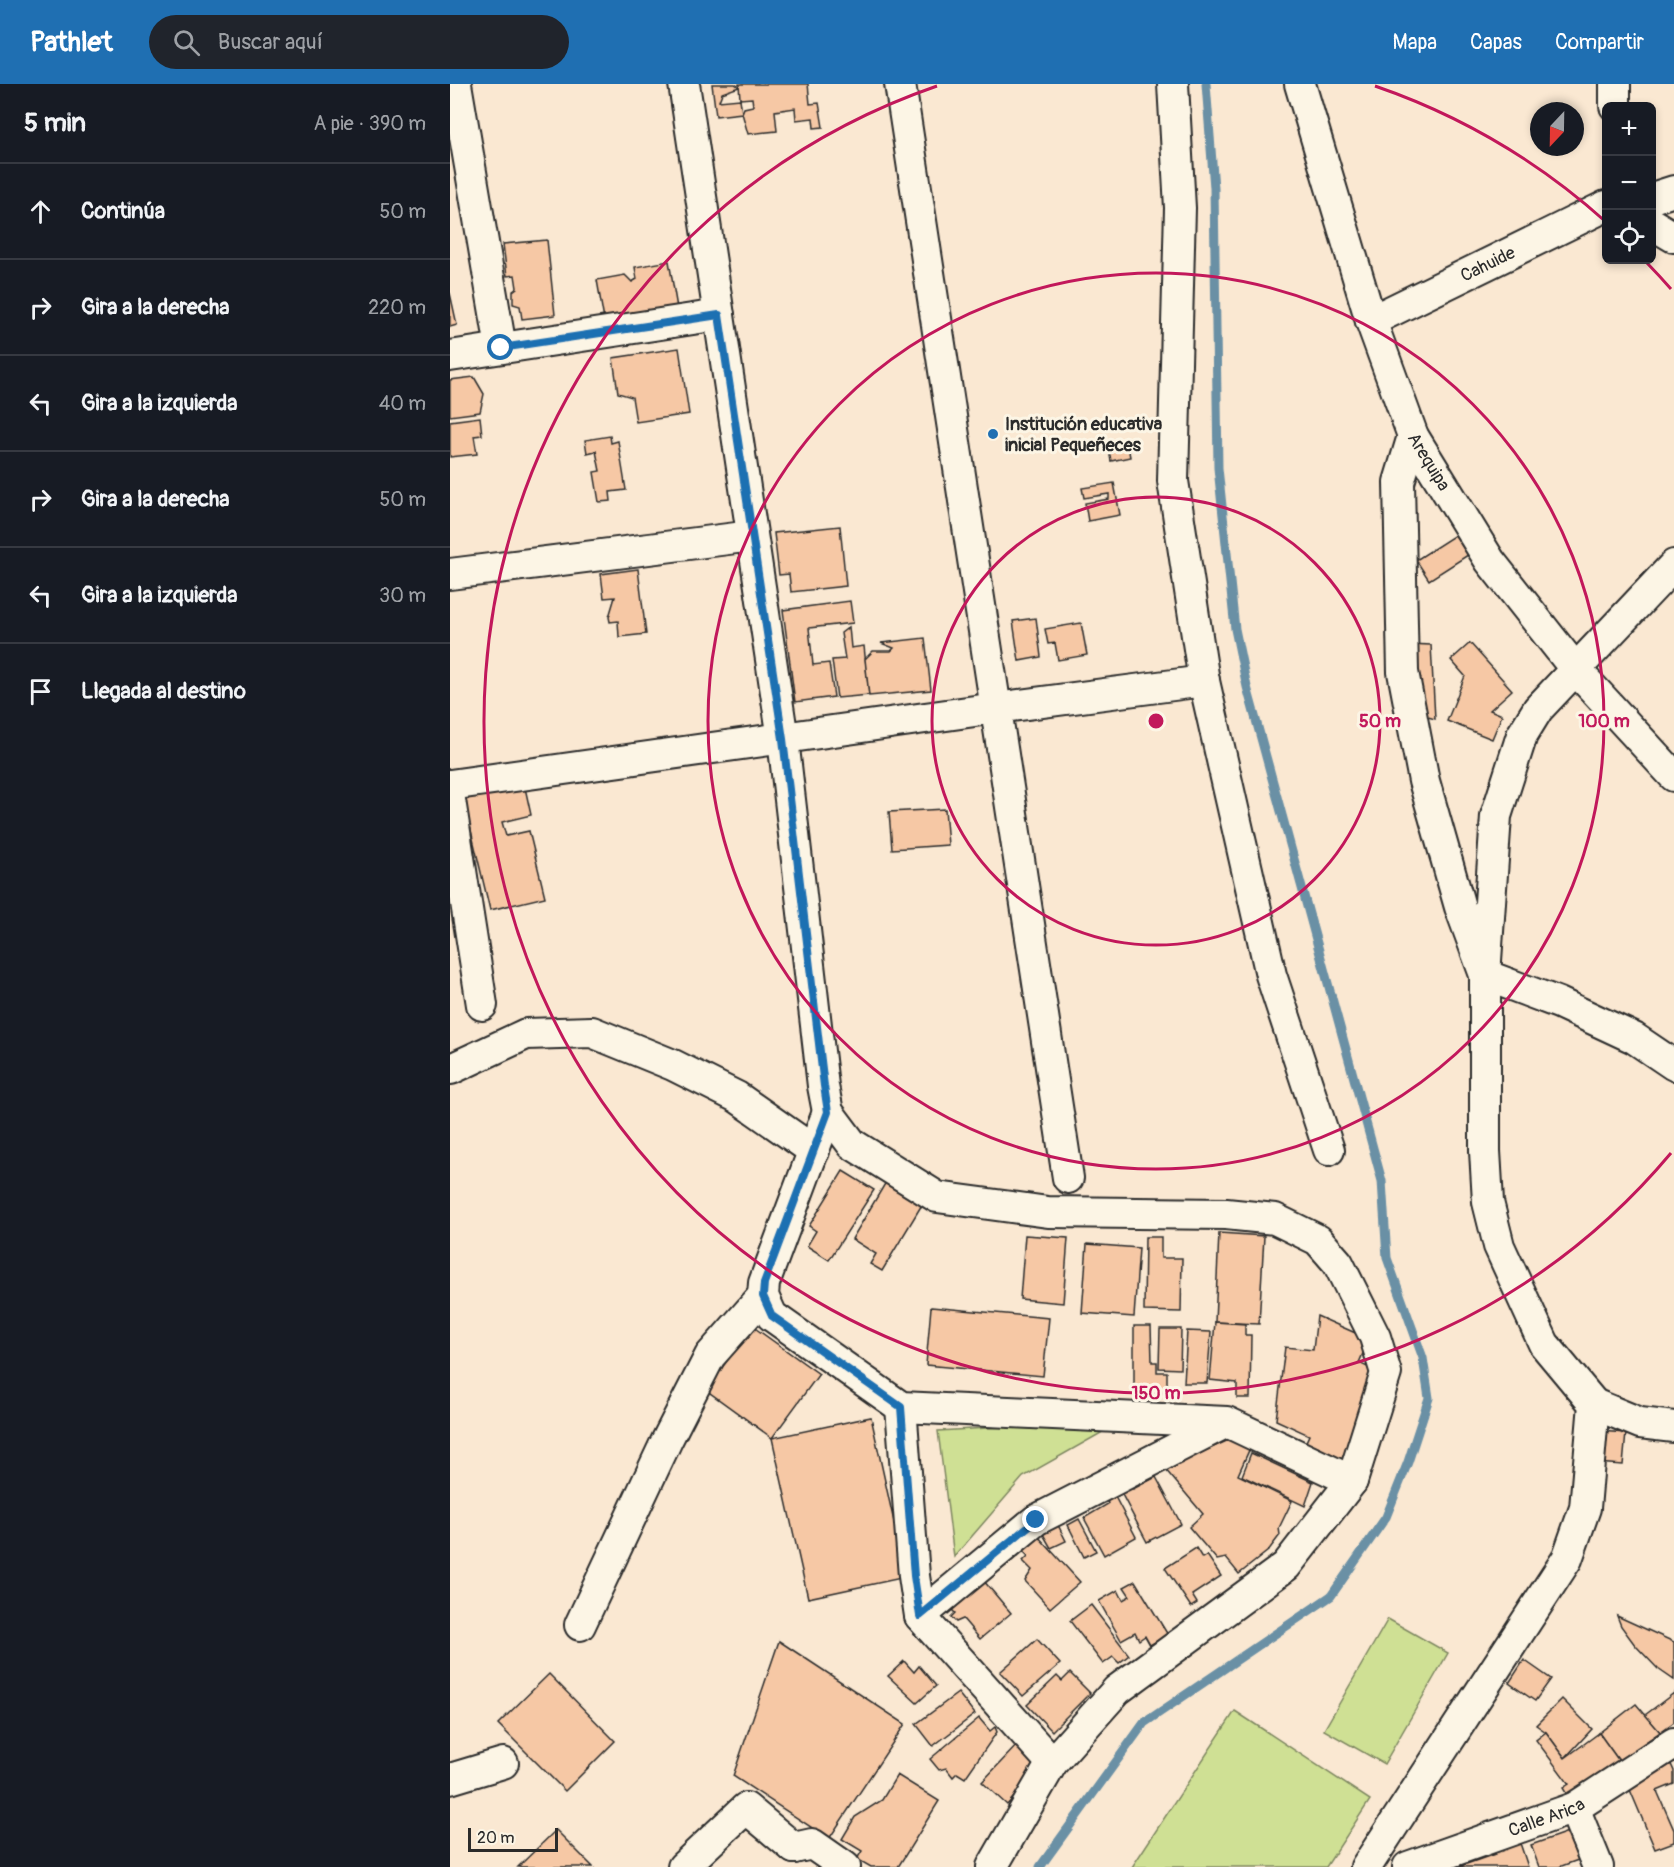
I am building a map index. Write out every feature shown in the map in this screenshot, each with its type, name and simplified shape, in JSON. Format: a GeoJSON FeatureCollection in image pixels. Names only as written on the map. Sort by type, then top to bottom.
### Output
{"type":"FeatureCollection","features":[{"type":"Feature","properties":{"kind":"street"},"geometry":{"type":"LineString","coordinates":[[456,84],[501,348]]}},
{"type":"Feature","properties":{"kind":"street"},"geometry":{"type":"LineString","coordinates":[[684,84],[783,739],[828,1112],[852,1144],[937,1197],[1048,1212],[1226,1214],[1275,1219],[1318,1240],[1338,1263],[1375,1337],[1386,1373],[1352,1481],[1286,1566],[1117,1690],[1052,1763],[992,1867]]}},
{"type":"Feature","properties":{"kind":"street"},"geometry":{"type":"LineString","coordinates":[[900,84],[1068,1178]]}},
{"type":"Feature","properties":{"kind":"street"},"geometry":{"type":"LineString","coordinates":[[1173,84],[1180,208],[1173,481],[1204,681],[1271,975],[1329,1150]]}},
{"type":"Feature","properties":{"kind":"street","name":"Arequipa"},"geometry":{"type":"LineString","coordinates":[[1300,84],[1371,321],[1413,436],[1490,561],[1576,670],[1674,776]]}},
{"type":"Feature","properties":{"kind":"street"},"geometry":{"type":"LineString","coordinates":[[1615,84],[1615,102]]}},
{"type":"Feature","properties":{"kind":"street"},"geometry":{"type":"LineString","coordinates":[[1656,197],[1674,191]]}},
{"type":"Feature","properties":{"kind":"street","name":"Cahuide"},"geometry":{"type":"LineString","coordinates":[[1371,321],[1602,208]]}},
{"type":"Feature","properties":{"kind":"street"},"geometry":{"type":"LineString","coordinates":[[1656,226],[1674,237]]}},
{"type":"Feature","properties":{"kind":"street"},"geometry":{"type":"LineString","coordinates":[[450,356],[719,315]]}},
{"type":"Feature","properties":{"kind":"street"},"geometry":{"type":"LineString","coordinates":[[1413,436],[1399,482],[1403,672],[1424,781],[1460,907],[1485,975],[1559,1003],[1634,1038],[1674,1065]]}},
{"type":"Feature","properties":{"kind":"street"},"geometry":{"type":"LineString","coordinates":[[450,574],[752,536]]}},
{"type":"Feature","properties":{"kind":"street"},"geometry":{"type":"LineString","coordinates":[[1674,565],[1538,709],[1522,735],[1496,816],[1485,975],[1485,1151],[1488,1202],[1499,1246],[1544,1344],[1594,1404],[1640,1423],[1674,1427]]}},
{"type":"Feature","properties":{"kind":"street"},"geometry":{"type":"LineString","coordinates":[[450,785],[1204,681]]}},
{"type":"Feature","properties":{"kind":"street"},"geometry":{"type":"LineString","coordinates":[[450,800],[482,1005]]}},
{"type":"Feature","properties":{"kind":"street"},"geometry":{"type":"LineString","coordinates":[[451,1069],[526,1034],[592,1032],[673,1065],[737,1097],[814,1151]]}},
{"type":"Feature","properties":{"kind":"street"},"geometry":{"type":"LineString","coordinates":[[828,1112],[764,1283],[763,1296],[772,1316],[901,1407],[1227,1422],[1352,1481]]}},
{"type":"Feature","properties":{"kind":"street"},"geometry":{"type":"LineString","coordinates":[[580,1625],[667,1440],[710,1356],[763,1296]]}},
{"type":"Feature","properties":{"kind":"street"},"geometry":{"type":"LineString","coordinates":[[1377,1865],[1567,1559],[1585,1508],[1594,1404]]}},
{"type":"Feature","properties":{"kind":"street"},"geometry":{"type":"LineString","coordinates":[[901,1407],[914,1576],[920,1616],[1052,1763]]}},
{"type":"Feature","properties":{"kind":"street"},"geometry":{"type":"LineString","coordinates":[[920,1616],[1036,1520],[1227,1422]]}},
{"type":"Feature","properties":{"kind":"street","name":"Calle Arica"},"geometry":{"type":"LineString","coordinates":[[1408,1867],[1574,1808],[1674,1743]]}},
{"type":"Feature","properties":{"kind":"street"},"geometry":{"type":"LineString","coordinates":[[450,1779],[503,1763]]}},
{"type":"Feature","properties":{"kind":"street"},"geometry":{"type":"LineString","coordinates":[[683,1867],[746,1808],[791,1858],[812,1844],[845,1867]]}},
{"type":"Feature","properties":{"kind":"street"},"geometry":{"type":"LineString","coordinates":[[1574,1808],[1598,1867]]}},
{"type":"Feature","properties":{"kind":"green space"},"geometry":{"type":"Polygon","coordinates":[[[1124,1420],[1023,1477],[954,1557],[938,1431],[1124,1420]]]}},
{"type":"Feature","properties":{"kind":"green space"},"geometry":{"type":"Polygon","coordinates":[[[1388,1619],[1448,1653],[1384,1764],[1324,1730],[1388,1619]]]}},
{"type":"Feature","properties":{"kind":"green space"},"geometry":{"type":"Polygon","coordinates":[[[1235,1711],[1370,1800],[1326,1867],[1132,1867],[1235,1711]]]}},
{"type":"Feature","properties":{"kind":"building"},"geometry":{"type":"Polygon","coordinates":[[[712,84],[735,84],[739,87],[722,93],[719,101],[740,99],[742,113],[716,116],[712,84]]]}},
{"type":"Feature","properties":{"kind":"building"},"geometry":{"type":"Polygon","coordinates":[[[739,84],[808,84],[810,104],[819,103],[823,127],[814,128],[813,118],[796,120],[795,108],[775,111],[777,131],[748,134],[742,113],[744,108],[753,106],[752,98],[740,99],[739,84]]]}},
{"type":"Feature","properties":{"kind":"building"},"geometry":{"type":"Polygon","coordinates":[[[547,240],[555,315],[522,319],[520,306],[513,304],[513,291],[517,288],[515,275],[507,276],[503,244],[547,240]]]}},
{"type":"Feature","properties":{"kind":"building"},"geometry":{"type":"Polygon","coordinates":[[[669,261],[677,308],[604,320],[597,280],[625,275],[632,282],[637,279],[635,267],[669,261]]]}},
{"type":"Feature","properties":{"kind":"building"},"geometry":{"type":"Polygon","coordinates":[[[450,293],[457,325],[450,327],[450,293]]]}},
{"type":"Feature","properties":{"kind":"building"},"geometry":{"type":"Polygon","coordinates":[[[679,348],[689,414],[636,422],[632,397],[618,393],[613,358],[679,348]]]}},
{"type":"Feature","properties":{"kind":"building"},"geometry":{"type":"Polygon","coordinates":[[[474,377],[484,394],[480,412],[450,416],[450,380],[474,377]]]}},
{"type":"Feature","properties":{"kind":"building"},"geometry":{"type":"Polygon","coordinates":[[[480,417],[482,435],[474,436],[477,454],[450,457],[450,421],[480,417]]]}},
{"type":"Feature","properties":{"kind":"building"},"geometry":{"type":"Polygon","coordinates":[[[610,436],[611,443],[618,441],[626,490],[610,492],[611,501],[599,502],[594,472],[600,471],[596,451],[587,453],[585,440],[610,436]]]}},
{"type":"Feature","properties":{"kind":"building"},"geometry":{"type":"Polygon","coordinates":[[[1127,441],[1130,457],[1111,461],[1108,445],[1127,441]]]}},
{"type":"Feature","properties":{"kind":"building"},"geometry":{"type":"Polygon","coordinates":[[[1114,483],[1120,515],[1088,521],[1085,503],[1109,499],[1109,494],[1084,498],[1082,488],[1114,483]]]}},
{"type":"Feature","properties":{"kind":"building"},"geometry":{"type":"Polygon","coordinates":[[[840,526],[846,586],[791,592],[789,574],[779,575],[774,533],[840,526]]]}},
{"type":"Feature","properties":{"kind":"building"},"geometry":{"type":"Polygon","coordinates":[[[1455,535],[1468,555],[1429,580],[1416,560],[1455,535]]]}},
{"type":"Feature","properties":{"kind":"building"},"geometry":{"type":"Polygon","coordinates":[[[638,569],[646,634],[619,637],[618,621],[610,622],[609,617],[615,597],[604,598],[601,574],[638,569]]]}},
{"type":"Feature","properties":{"kind":"building"},"geometry":{"type":"Polygon","coordinates":[[[850,601],[853,623],[809,628],[813,665],[829,663],[834,697],[795,702],[783,610],[850,601]]]}},
{"type":"Feature","properties":{"kind":"building"},"geometry":{"type":"Polygon","coordinates":[[[1036,618],[1041,657],[1019,661],[1013,621],[1036,618]]]}},
{"type":"Feature","properties":{"kind":"building"},"geometry":{"type":"Polygon","coordinates":[[[1081,623],[1087,655],[1058,660],[1055,643],[1048,644],[1045,629],[1081,623]]]}},
{"type":"Feature","properties":{"kind":"building"},"geometry":{"type":"Polygon","coordinates":[[[849,627],[851,648],[864,646],[869,695],[837,698],[832,660],[845,659],[841,633],[849,627]]]}},
{"type":"Feature","properties":{"kind":"building"},"geometry":{"type":"Polygon","coordinates":[[[925,638],[931,690],[869,696],[865,659],[873,651],[891,651],[894,648],[881,643],[925,638]]]}},
{"type":"Feature","properties":{"kind":"building"},"geometry":{"type":"Polygon","coordinates":[[[1470,643],[1512,690],[1490,710],[1502,715],[1492,739],[1447,721],[1465,676],[1451,660],[1470,643]]]}},
{"type":"Feature","properties":{"kind":"building"},"geometry":{"type":"Polygon","coordinates":[[[1407,644],[1431,645],[1435,719],[1414,713],[1407,644]]]}},
{"type":"Feature","properties":{"kind":"building"},"geometry":{"type":"Polygon","coordinates":[[[524,783],[531,815],[502,822],[506,836],[529,831],[545,897],[490,910],[463,797],[524,783]]]}},
{"type":"Feature","properties":{"kind":"building"},"geometry":{"type":"Polygon","coordinates":[[[945,809],[948,845],[892,849],[889,812],[945,809]]]}},
{"type":"Feature","properties":{"kind":"building"},"geometry":{"type":"Polygon","coordinates":[[[843,1171],[874,1190],[829,1260],[807,1246],[816,1231],[809,1226],[843,1171]]]}},
{"type":"Feature","properties":{"kind":"building"},"geometry":{"type":"Polygon","coordinates":[[[886,1182],[923,1203],[882,1271],[870,1264],[876,1254],[852,1239],[886,1182]]]}},
{"type":"Feature","properties":{"kind":"building"},"geometry":{"type":"Polygon","coordinates":[[[1219,1233],[1264,1236],[1259,1324],[1215,1322],[1219,1233]]]}},
{"type":"Feature","properties":{"kind":"building"},"geometry":{"type":"Polygon","coordinates":[[[1025,1235],[1068,1238],[1063,1303],[1020,1299],[1025,1235]]]}},
{"type":"Feature","properties":{"kind":"building"},"geometry":{"type":"Polygon","coordinates":[[[1145,1237],[1161,1237],[1161,1258],[1182,1258],[1181,1312],[1144,1311],[1145,1237]]]}},
{"type":"Feature","properties":{"kind":"building"},"geometry":{"type":"Polygon","coordinates":[[[1087,1244],[1139,1248],[1134,1317],[1082,1313],[1087,1244]]]}},
{"type":"Feature","properties":{"kind":"building"},"geometry":{"type":"Polygon","coordinates":[[[931,1307],[1049,1318],[1043,1376],[926,1365],[931,1307]]]}},
{"type":"Feature","properties":{"kind":"building"},"geometry":{"type":"Polygon","coordinates":[[[1317,1316],[1369,1339],[1359,1363],[1380,1373],[1341,1463],[1304,1446],[1309,1435],[1276,1420],[1285,1347],[1313,1350],[1317,1316]]]}},
{"type":"Feature","properties":{"kind":"building"},"geometry":{"type":"Polygon","coordinates":[[[1215,1322],[1245,1324],[1245,1335],[1251,1335],[1250,1398],[1237,1398],[1237,1383],[1210,1380],[1215,1322]]]}},
{"type":"Feature","properties":{"kind":"building"},"geometry":{"type":"Polygon","coordinates":[[[752,1326],[819,1374],[772,1438],[706,1390],[752,1326]]]}},
{"type":"Feature","properties":{"kind":"building"},"geometry":{"type":"Polygon","coordinates":[[[1134,1326],[1151,1326],[1152,1362],[1157,1362],[1157,1372],[1167,1372],[1167,1393],[1134,1393],[1134,1326]]]}},
{"type":"Feature","properties":{"kind":"building"},"geometry":{"type":"Polygon","coordinates":[[[1160,1329],[1181,1329],[1180,1369],[1159,1368],[1160,1329]]]}},
{"type":"Feature","properties":{"kind":"building"},"geometry":{"type":"Polygon","coordinates":[[[1187,1331],[1211,1332],[1207,1383],[1184,1383],[1187,1331]]]}},
{"type":"Feature","properties":{"kind":"building"},"geometry":{"type":"Polygon","coordinates":[[[871,1417],[906,1577],[808,1598],[772,1438],[871,1417]]]}},
{"type":"Feature","properties":{"kind":"building"},"geometry":{"type":"Polygon","coordinates":[[[1599,1431],[1626,1433],[1623,1465],[1596,1463],[1599,1431]]]}},
{"type":"Feature","properties":{"kind":"building"},"geometry":{"type":"Polygon","coordinates":[[[1231,1439],[1250,1448],[1238,1475],[1292,1501],[1279,1528],[1280,1535],[1268,1551],[1239,1574],[1226,1558],[1217,1560],[1189,1527],[1203,1514],[1165,1469],[1231,1439]]]}},
{"type":"Feature","properties":{"kind":"building"},"geometry":{"type":"Polygon","coordinates":[[[1251,1453],[1313,1482],[1305,1506],[1242,1476],[1251,1453]]]}},
{"type":"Feature","properties":{"kind":"building"},"geometry":{"type":"Polygon","coordinates":[[[1156,1477],[1181,1524],[1147,1542],[1117,1485],[1128,1480],[1133,1489],[1156,1477]]]}},
{"type":"Feature","properties":{"kind":"building"},"geometry":{"type":"Polygon","coordinates":[[[1112,1491],[1136,1537],[1104,1555],[1084,1518],[1108,1504],[1105,1493],[1112,1491]]]}},
{"type":"Feature","properties":{"kind":"building"},"geometry":{"type":"Polygon","coordinates":[[[1079,1519],[1096,1551],[1084,1557],[1068,1525],[1079,1519]]]}},
{"type":"Feature","properties":{"kind":"building"},"geometry":{"type":"Polygon","coordinates":[[[1056,1521],[1066,1541],[1051,1548],[1040,1529],[1056,1521]]]}},
{"type":"Feature","properties":{"kind":"building"},"geometry":{"type":"Polygon","coordinates":[[[1036,1534],[1080,1582],[1050,1608],[1025,1581],[1032,1570],[1023,1561],[1028,1556],[1020,1548],[1036,1534]]]}},
{"type":"Feature","properties":{"kind":"building"},"geometry":{"type":"Polygon","coordinates":[[[1196,1548],[1202,1558],[1207,1555],[1221,1576],[1192,1595],[1197,1603],[1191,1607],[1165,1568],[1196,1548]]]}},
{"type":"Feature","properties":{"kind":"building"},"geometry":{"type":"Polygon","coordinates":[[[983,1580],[1011,1613],[980,1639],[963,1619],[956,1622],[951,1617],[955,1613],[950,1608],[983,1580]]]}},
{"type":"Feature","properties":{"kind":"building"},"geometry":{"type":"Polygon","coordinates":[[[1135,1581],[1168,1635],[1150,1645],[1145,1636],[1139,1640],[1135,1632],[1121,1640],[1099,1601],[1118,1590],[1123,1600],[1130,1596],[1124,1587],[1135,1581]]]}},
{"type":"Feature","properties":{"kind":"building"},"geometry":{"type":"Polygon","coordinates":[[[1091,1605],[1129,1655],[1119,1663],[1113,1657],[1103,1664],[1070,1621],[1091,1605]]]}},
{"type":"Feature","properties":{"kind":"building"},"geometry":{"type":"Polygon","coordinates":[[[1617,1616],[1674,1642],[1674,1680],[1658,1669],[1635,1645],[1621,1626],[1617,1616]]]}},
{"type":"Feature","properties":{"kind":"building"},"geometry":{"type":"Polygon","coordinates":[[[1037,1639],[1060,1664],[1023,1696],[1000,1672],[1037,1639]]]}},
{"type":"Feature","properties":{"kind":"building"},"geometry":{"type":"Polygon","coordinates":[[[779,1641],[905,1724],[829,1839],[733,1776],[779,1641]]]}},
{"type":"Feature","properties":{"kind":"building"},"geometry":{"type":"Polygon","coordinates":[[[1524,1660],[1551,1679],[1535,1701],[1509,1683],[1524,1660]]]}},
{"type":"Feature","properties":{"kind":"building"},"geometry":{"type":"Polygon","coordinates":[[[904,1661],[914,1672],[919,1666],[936,1686],[917,1703],[888,1676],[904,1661]]]}},
{"type":"Feature","properties":{"kind":"building"},"geometry":{"type":"Polygon","coordinates":[[[1070,1673],[1090,1693],[1052,1731],[1027,1705],[1057,1676],[1062,1681],[1070,1673]]]}},
{"type":"Feature","properties":{"kind":"building"},"geometry":{"type":"Polygon","coordinates":[[[549,1674],[615,1741],[565,1791],[498,1724],[549,1674]]]}},
{"type":"Feature","properties":{"kind":"building"},"geometry":{"type":"Polygon","coordinates":[[[958,1693],[975,1714],[933,1746],[916,1724],[958,1693]]]}},
{"type":"Feature","properties":{"kind":"building"},"geometry":{"type":"Polygon","coordinates":[[[1674,1693],[1674,1722],[1660,1732],[1645,1715],[1674,1693]]]}},
{"type":"Feature","properties":{"kind":"building"},"geometry":{"type":"Polygon","coordinates":[[[1562,1699],[1592,1729],[1565,1758],[1546,1732],[1536,1725],[1562,1699]]]}},
{"type":"Feature","properties":{"kind":"building"},"geometry":{"type":"Polygon","coordinates":[[[1636,1704],[1660,1732],[1619,1761],[1599,1733],[1636,1704]]]}},
{"type":"Feature","properties":{"kind":"building"},"geometry":{"type":"Polygon","coordinates":[[[979,1718],[990,1731],[995,1727],[997,1732],[965,1778],[957,1773],[953,1777],[946,1768],[939,1770],[930,1759],[979,1718]]]}},
{"type":"Feature","properties":{"kind":"building"},"geometry":{"type":"Polygon","coordinates":[[[1546,1732],[1565,1758],[1599,1733],[1619,1761],[1569,1798],[1563,1788],[1569,1784],[1536,1740],[1546,1732]]]}},
{"type":"Feature","properties":{"kind":"building"},"geometry":{"type":"Polygon","coordinates":[[[1018,1744],[1039,1768],[1007,1805],[982,1782],[1018,1744]]]}},
{"type":"Feature","properties":{"kind":"building"},"geometry":{"type":"Polygon","coordinates":[[[1669,1760],[1674,1771],[1674,1784],[1657,1791],[1674,1830],[1674,1842],[1655,1849],[1625,1778],[1669,1760]]]}},
{"type":"Feature","properties":{"kind":"building"},"geometry":{"type":"Polygon","coordinates":[[[897,1775],[939,1801],[898,1867],[871,1867],[857,1859],[862,1851],[842,1839],[855,1817],[882,1800],[897,1775]]]}},
{"type":"Feature","properties":{"kind":"building"},"geometry":{"type":"Polygon","coordinates":[[[556,1830],[593,1867],[518,1867],[556,1830]]]}},
{"type":"Feature","properties":{"kind":"building"},"geometry":{"type":"Polygon","coordinates":[[[1568,1832],[1578,1860],[1559,1867],[1539,1867],[1531,1845],[1568,1832]]]}},
{"type":"Feature","properties":{"kind":"building"},"geometry":{"type":"Polygon","coordinates":[[[1518,1837],[1528,1867],[1458,1867],[1495,1854],[1493,1846],[1518,1837]]]}},
{"type":"Feature","properties":{"kind":"waterway"},"geometry":{"type":"LineString","coordinates":[[1040,1867],[1144,1723],[1331,1596],[1386,1517],[1408,1462],[1429,1398],[1423,1358],[1387,1258],[1382,1181],[1247,687],[1235,629],[1218,468],[1214,188],[1206,84]]}},
{"type":"Feature","properties":{"kind":"place","name":"Institución educativa inicial Pequeñeces"},"geometry":{"type":"Point","coordinates":[993,434]}},
{"type":"Feature","properties":{"kind":"route"},"geometry":{"type":"LineString","coordinates":[[501,348],[719,315],[783,739],[828,1112],[764,1283],[763,1296],[772,1316],[901,1407],[914,1576],[920,1616],[1036,1520]]}}]}
